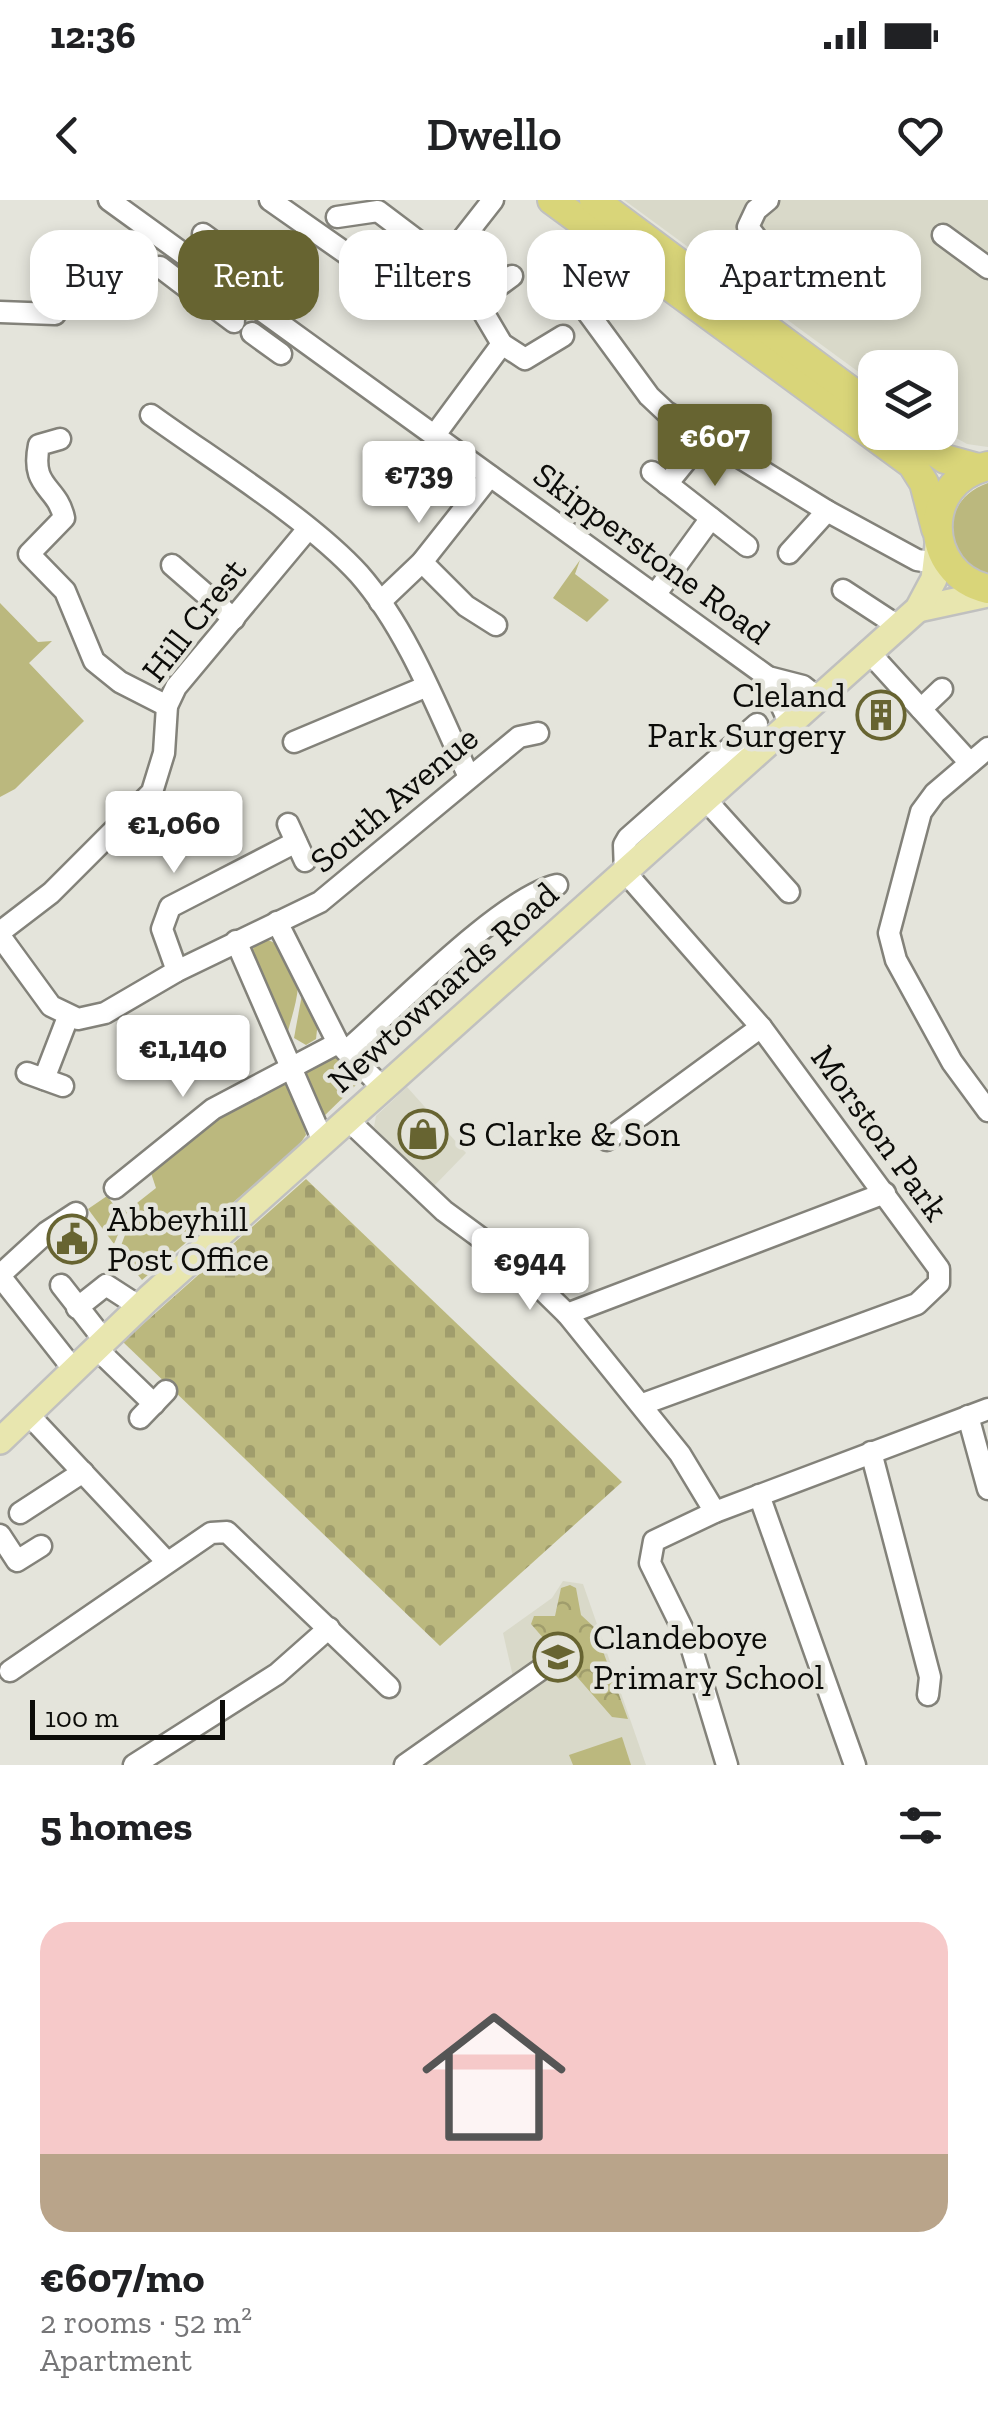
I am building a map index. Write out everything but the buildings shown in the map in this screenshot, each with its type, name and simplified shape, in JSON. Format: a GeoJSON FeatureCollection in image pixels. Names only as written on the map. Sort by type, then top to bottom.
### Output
{"type":"FeatureCollection","features":[{"type":"Feature","properties":{"kind":"highway"},"geometry":{"type":"LineString","coordinates":[[552,200],[912,464],[924,483],[937,546],[953,571],[988,592]]}},
{"type":"Feature","properties":{"kind":"highway"},"geometry":{"type":"LineString","coordinates":[[594,200],[858,396]]}},
{"type":"Feature","properties":{"kind":"highway"},"geometry":{"type":"LineString","coordinates":[[932,450],[945,459],[983,467]]}},
{"type":"Feature","properties":{"kind":"highway"},"geometry":{"type":"LineString","coordinates":[[937,546],[947,492],[983,467]]}},
{"type":"Feature","properties":{"kind":"main road","name":"Newtownards Road"},"geometry":{"type":"LineString","coordinates":[[0,1440],[74,1370],[92,1330],[134,1301],[348,1120],[918,609],[934,579],[937,546]]}},
{"type":"Feature","properties":{"kind":"main road","name":"Newtownards Road"},"geometry":{"type":"LineString","coordinates":[[918,609],[988,592]]}},
{"type":"Feature","properties":{"kind":"street","name":"Skipperstone Road"},"geometry":{"type":"LineString","coordinates":[[108,200],[178,250]]}},
{"type":"Feature","properties":{"kind":"street"},"geometry":{"type":"LineString","coordinates":[[270,200],[414,302],[493,200]]}},
{"type":"Feature","properties":{"kind":"street"},"geometry":{"type":"LineString","coordinates":[[750,230],[748,227],[768,200]]}},
{"type":"Feature","properties":{"kind":"street"},"geometry":{"type":"LineString","coordinates":[[323,238],[337,208],[378,211],[403,230]]}},
{"type":"Feature","properties":{"kind":"street"},"geometry":{"type":"LineString","coordinates":[[943,235],[988,268]]}},
{"type":"Feature","properties":{"kind":"street"},"geometry":{"type":"LineString","coordinates":[[512,276],[482,298],[480,305],[502,344],[525,359],[563,336]]}},
{"type":"Feature","properties":{"kind":"street"},"geometry":{"type":"LineString","coordinates":[[0,312],[30,313]]}},
{"type":"Feature","properties":{"kind":"street","name":"Skipperstone Road"},"geometry":{"type":"LineString","coordinates":[[274,320],[768,677],[803,686],[817,698]]}},
{"type":"Feature","properties":{"kind":"street"},"geometry":{"type":"LineString","coordinates":[[593,320],[649,396],[666,412],[827,511],[917,560],[937,546]]}},
{"type":"Feature","properties":{"kind":"street"},"geometry":{"type":"LineString","coordinates":[[434,436],[502,344]]}},
{"type":"Feature","properties":{"kind":"street"},"geometry":{"type":"LineString","coordinates":[[151,415],[344,560],[380,602],[470,777]]}},
{"type":"Feature","properties":{"kind":"street"},"geometry":{"type":"LineString","coordinates":[[60,440],[39,445],[35,466],[38,479],[64,518],[29,554],[65,591],[84,618],[94,661],[120,682],[166,706]]}},
{"type":"Feature","properties":{"kind":"street"},"geometry":{"type":"LineString","coordinates":[[692,452],[659,478],[747,546]]}},
{"type":"Feature","properties":{"kind":"street"},"geometry":{"type":"LineString","coordinates":[[380,602],[422,562],[490,476]]}},
{"type":"Feature","properties":{"kind":"street"},"geometry":{"type":"LineString","coordinates":[[789,553],[827,511]]}},
{"type":"Feature","properties":{"kind":"street"},"geometry":{"type":"LineString","coordinates":[[656,594],[711,518]]}},
{"type":"Feature","properties":{"kind":"street","name":"Hill Crest"},"geometry":{"type":"LineString","coordinates":[[0,934],[52,893],[152,792],[162,761],[166,706],[176,687],[307,530]]}},
{"type":"Feature","properties":{"kind":"street"},"geometry":{"type":"LineString","coordinates":[[422,562],[466,606],[496,624]]}},
{"type":"Feature","properties":{"kind":"street"},"geometry":{"type":"LineString","coordinates":[[172,565],[234,619]]}},
{"type":"Feature","properties":{"kind":"street"},"geometry":{"type":"LineString","coordinates":[[843,590],[898,626]]}},
{"type":"Feature","properties":{"kind":"street"},"geometry":{"type":"LineString","coordinates":[[868,651],[919,717],[970,764]]}},
{"type":"Feature","properties":{"kind":"street","name":"Skipperstone Road"},"geometry":{"type":"LineString","coordinates":[[768,677],[789,722]]}},
{"type":"Feature","properties":{"kind":"street"},"geometry":{"type":"LineString","coordinates":[[294,742],[425,687]]}},
{"type":"Feature","properties":{"kind":"street"},"geometry":{"type":"LineString","coordinates":[[919,717],[942,689]]}},
{"type":"Feature","properties":{"kind":"street"},"geometry":{"type":"LineString","coordinates":[[625,872],[624,845],[628,838],[757,724]]}},
{"type":"Feature","properties":{"kind":"street","name":"South Avenue"},"geometry":{"type":"LineString","coordinates":[[68,1017],[88,1019],[105,1014],[177,971],[320,902],[518,737],[538,732]]}},
{"type":"Feature","properties":{"kind":"street"},"geometry":{"type":"LineString","coordinates":[[988,748],[935,793],[921,812],[889,933],[896,960],[942,1045],[988,1111]]}},
{"type":"Feature","properties":{"kind":"street"},"geometry":{"type":"LineString","coordinates":[[705,799],[789,892]]}},
{"type":"Feature","properties":{"kind":"street"},"geometry":{"type":"LineString","coordinates":[[177,971],[162,929],[170,907],[297,842]]}},
{"type":"Feature","properties":{"kind":"street","name":"Morston Park"},"geometry":{"type":"LineString","coordinates":[[625,872],[761,1026],[939,1269],[939,1283],[928,1298],[643,1404]]}},
{"type":"Feature","properties":{"kind":"street"},"geometry":{"type":"LineString","coordinates":[[115,1188],[212,1109],[293,1065],[342,1047],[538,890],[557,885]]}},
{"type":"Feature","properties":{"kind":"street"},"geometry":{"type":"LineString","coordinates":[[277,922],[342,1047],[383,1088]]}},
{"type":"Feature","properties":{"kind":"street"},"geometry":{"type":"LineString","coordinates":[[0,934],[44,999],[68,1017],[44,1079]]}},
{"type":"Feature","properties":{"kind":"street"},"geometry":{"type":"LineString","coordinates":[[236,941],[293,1065],[322,1142]]}},
{"type":"Feature","properties":{"kind":"street"},"geometry":{"type":"LineString","coordinates":[[608,1140],[761,1026]]}},
{"type":"Feature","properties":{"kind":"street"},"geometry":{"type":"LineString","coordinates":[[348,1120],[382,1140],[568,1314],[643,1404],[680,1454],[715,1512]]}},
{"type":"Feature","properties":{"kind":"street"},"geometry":{"type":"LineString","coordinates":[[568,1314],[885,1193]]}},
{"type":"Feature","properties":{"kind":"street"},"geometry":{"type":"LineString","coordinates":[[74,1370],[0,1275],[46,1232],[76,1213]]}},
{"type":"Feature","properties":{"kind":"street"},"geometry":{"type":"LineString","coordinates":[[61,1285],[153,1404]]}},
{"type":"Feature","properties":{"kind":"street"},"geometry":{"type":"LineString","coordinates":[[92,1330],[106,1285],[134,1301]]}},
{"type":"Feature","properties":{"kind":"street"},"geometry":{"type":"LineString","coordinates":[[727,1765],[690,1646],[661,1588],[649,1551],[664,1534],[978,1413],[988,1489]]}},
{"type":"Feature","properties":{"kind":"street"},"geometry":{"type":"LineString","coordinates":[[28,1414],[166,1562]]}},
{"type":"Feature","properties":{"kind":"street"},"geometry":{"type":"LineString","coordinates":[[871,1452],[930,1677],[928,1695]]}},
{"type":"Feature","properties":{"kind":"street"},"geometry":{"type":"LineString","coordinates":[[20,1513],[83,1472]]}},
{"type":"Feature","properties":{"kind":"street"},"geometry":{"type":"LineString","coordinates":[[758,1495],[855,1765]]}},
{"type":"Feature","properties":{"kind":"street"},"geometry":{"type":"LineString","coordinates":[[10,1671],[211,1533],[226,1532],[389,1686]]}},
{"type":"Feature","properties":{"kind":"street"},"geometry":{"type":"LineString","coordinates":[[0,1535],[16,1561],[42,1546]]}},
{"type":"Feature","properties":{"kind":"street"},"geometry":{"type":"LineString","coordinates":[[134,1765],[277,1674],[329,1628]]}},
{"type":"Feature","properties":{"kind":"street"},"geometry":{"type":"LineString","coordinates":[[405,1765],[448,1731],[541,1685],[550,1662]]}},
{"type":"Feature","properties":{"kind":"shaded area"},"geometry":{"type":"Polygon","coordinates":[[[624,200],[988,200],[988,447],[958,439],[958,350],[858,350],[858,372],[788,320],[921,320],[921,230],[685,230],[685,245],[624,200]]]}},
{"type":"Feature","properties":{"kind":"shaded area"},"geometry":{"type":"Polygon","coordinates":[[[407,1087],[466,1153],[433,1187],[374,1127],[376,1116],[407,1087]]]}},
{"type":"Feature","properties":{"kind":"shaded area","name":"Clandeboye Primary School"},"geometry":{"type":"Polygon","coordinates":[[[563,1581],[583,1584],[646,1765],[413,1765],[413,1744],[514,1681],[503,1633],[552,1598],[563,1581]]]}},
{"type":"Feature","properties":{"kind":"green space"},"geometry":{"type":"Polygon","coordinates":[[[988,483],[988,581],[961,563],[952,527],[966,496],[988,483]]]}},
{"type":"Feature","properties":{"kind":"green space"},"geometry":{"type":"Polygon","coordinates":[[[580,560],[575,574],[609,600],[587,622],[553,598],[580,560]]]}},
{"type":"Feature","properties":{"kind":"green space"},"geometry":{"type":"Polygon","coordinates":[[[0,603],[38,642],[52,641],[29,663],[84,721],[15,789],[0,797],[0,603]]]}},
{"type":"Feature","properties":{"kind":"green space"},"geometry":{"type":"Polygon","coordinates":[[[260,940],[282,948],[296,970],[297,992],[287,1035],[251,951],[260,940]]]}},
{"type":"Feature","properties":{"kind":"green space"},"geometry":{"type":"Polygon","coordinates":[[[303,989],[318,1021],[316,1039],[306,1045],[294,1038],[303,989]]]}},
{"type":"Feature","properties":{"kind":"green space"},"geometry":{"type":"Polygon","coordinates":[[[327,1056],[342,1058],[358,1083],[320,1120],[301,1064],[327,1056]]]}},
{"type":"Feature","properties":{"kind":"green space"},"geometry":{"type":"Polygon","coordinates":[[[286,1082],[295,1085],[306,1135],[297,1148],[142,1280],[119,1251],[137,1203],[156,1188],[150,1170],[205,1125],[286,1082]]]}},
{"type":"Feature","properties":{"kind":"green space"},"geometry":{"type":"Polygon","coordinates":[[[306,1179],[622,1482],[440,1646],[123,1342],[306,1179]]]}},
{"type":"Feature","properties":{"kind":"green space"},"geometry":{"type":"Polygon","coordinates":[[[107,1196],[120,1213],[129,1208],[114,1244],[88,1209],[107,1196]]]}},
{"type":"Feature","properties":{"kind":"green space"},"geometry":{"type":"Polygon","coordinates":[[[561,1588],[576,1588],[581,1615],[594,1627],[628,1719],[612,1717],[531,1624],[534,1616],[555,1616],[561,1588]]]}},
{"type":"Feature","properties":{"kind":"green space"},"geometry":{"type":"Polygon","coordinates":[[[622,1737],[631,1765],[573,1765],[569,1755],[622,1737]]]}},
{"type":"Feature","properties":{"kind":"place","name":"Cleland Park Surgery"},"geometry":{"type":"Point","coordinates":[881,715]}},
{"type":"Feature","properties":{"kind":"place","name":"S Clarke & Son"},"geometry":{"type":"Point","coordinates":[423,1134]}},
{"type":"Feature","properties":{"kind":"place","name":"Abbeyhill Post Office"},"geometry":{"type":"Point","coordinates":[72,1239]}},
{"type":"Feature","properties":{"kind":"place","name":"Clandeboye Primary School"},"geometry":{"type":"Point","coordinates":[558,1657]}}]}
